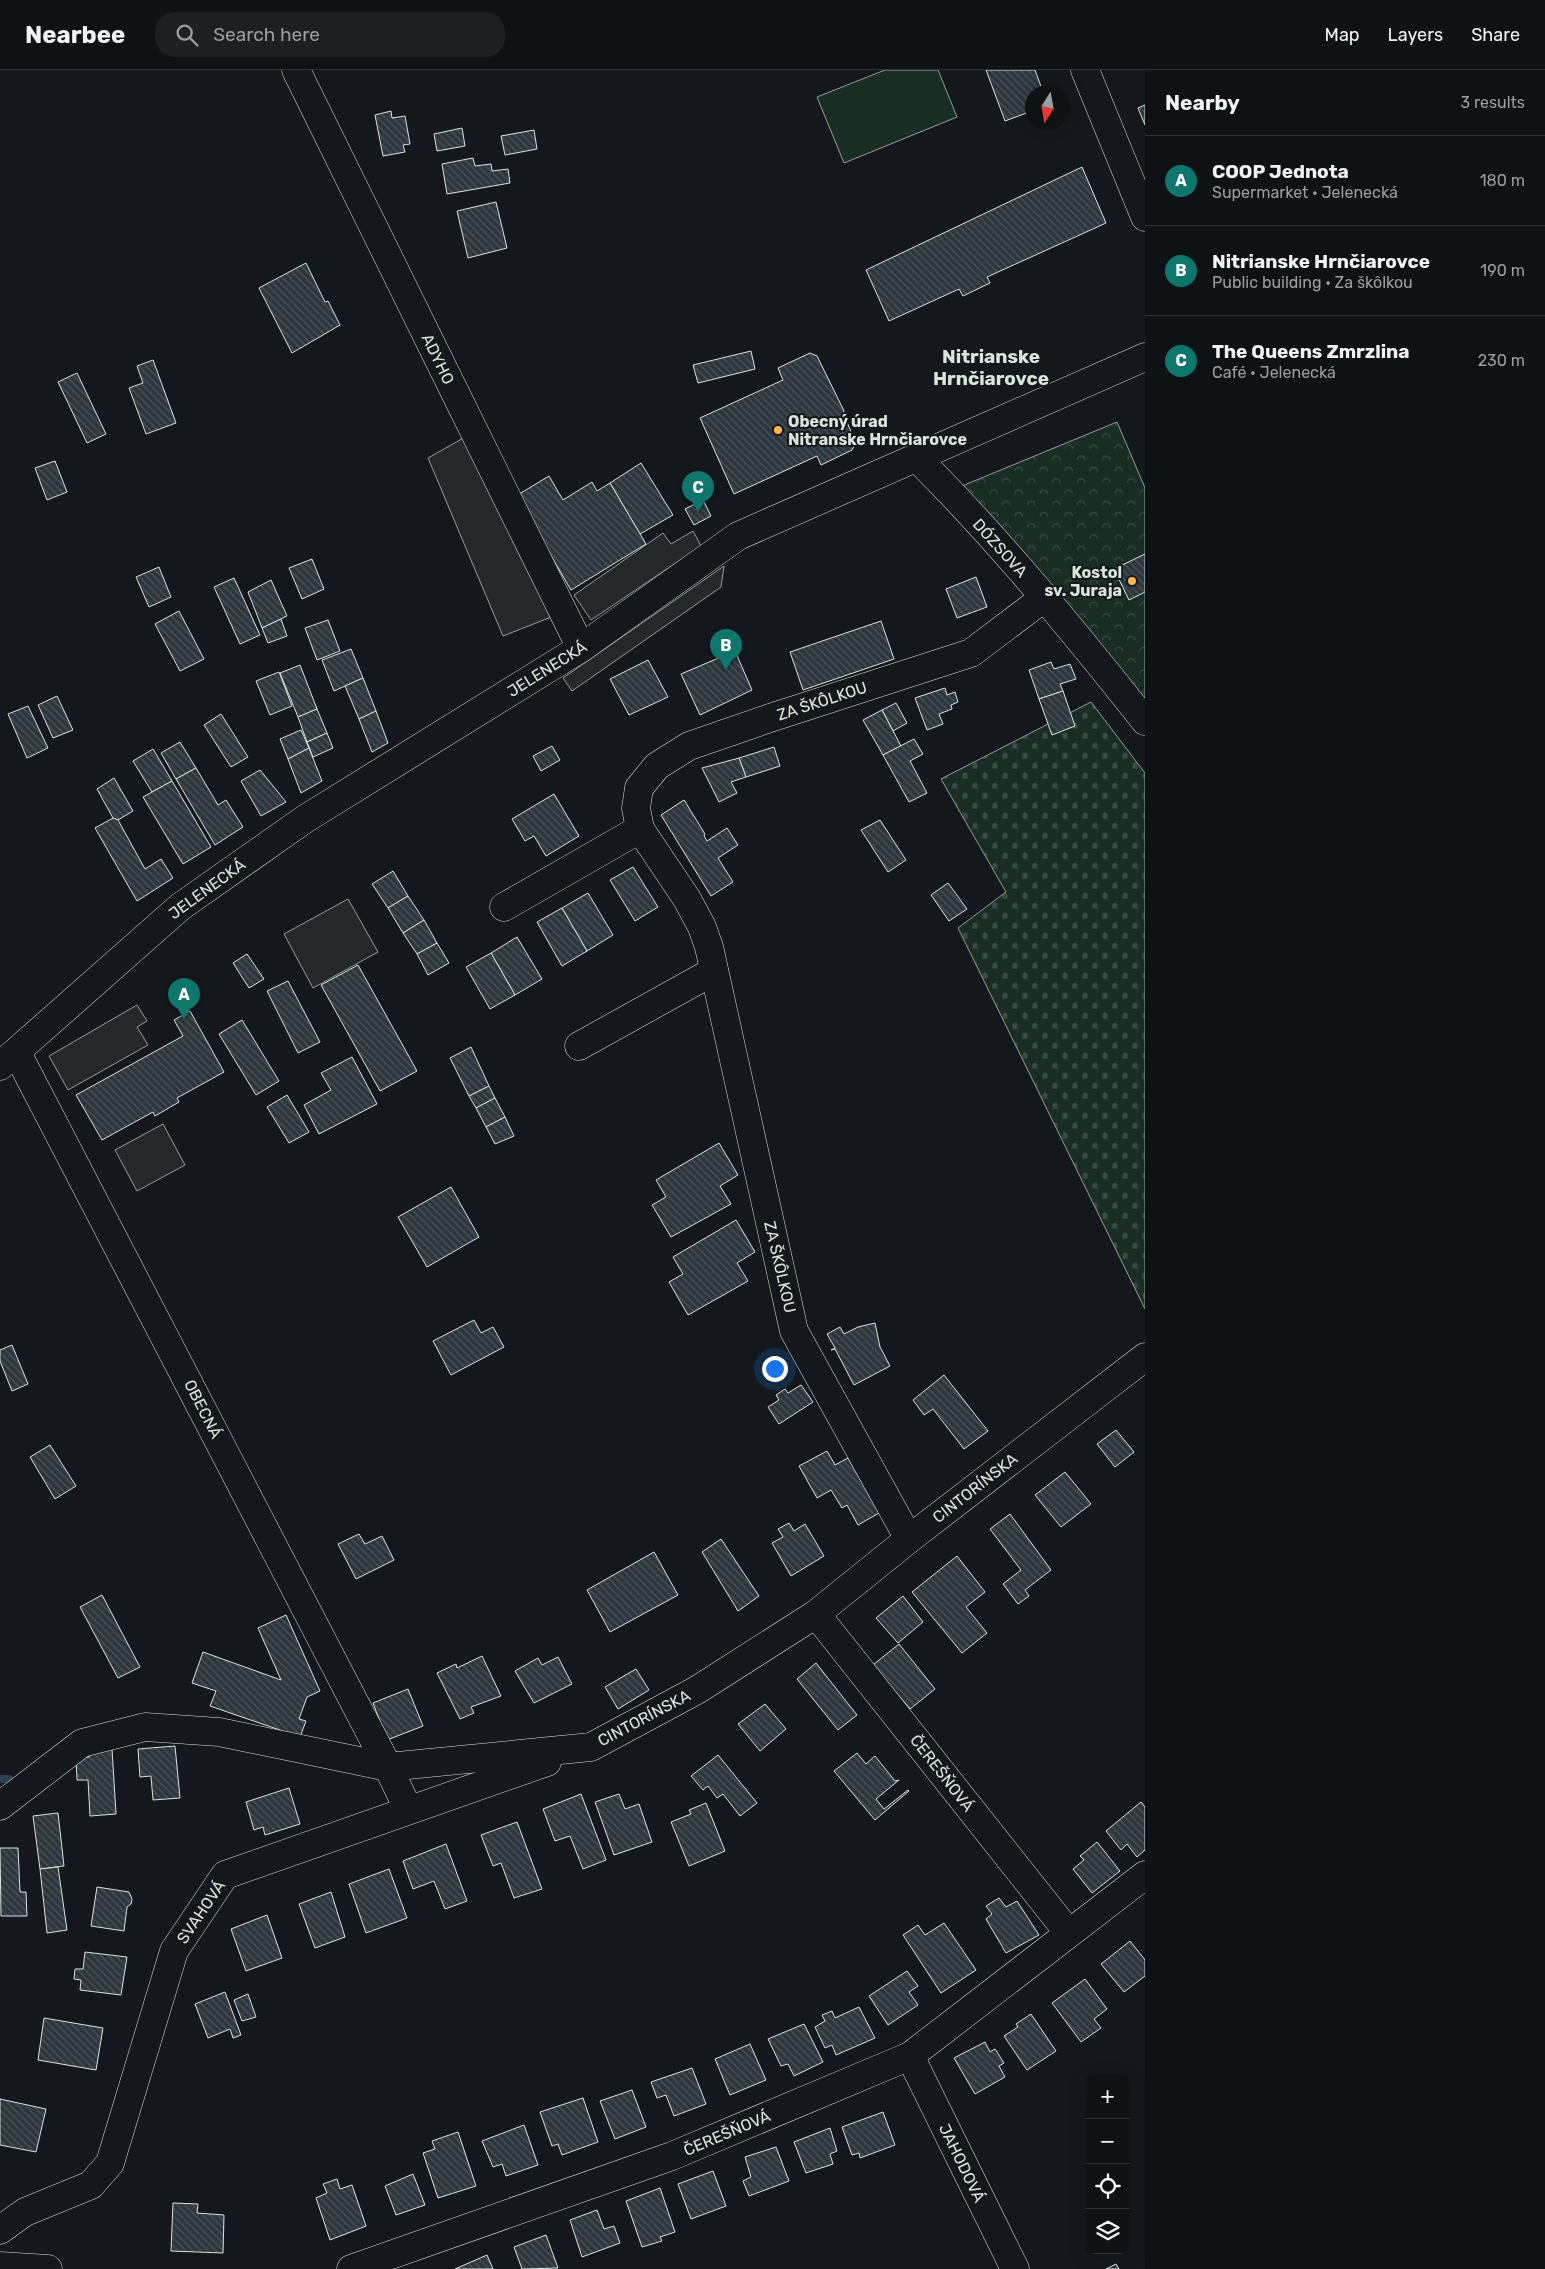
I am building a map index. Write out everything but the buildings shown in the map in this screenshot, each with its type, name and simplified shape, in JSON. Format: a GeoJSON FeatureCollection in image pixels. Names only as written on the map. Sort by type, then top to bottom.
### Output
{"type":"FeatureCollection","features":[{"type":"Feature","properties":{"kind":"street","name":"ADYHO"},"geometry":{"type":"LineString","coordinates":[[296,70],[581,648]]}},
{"type":"Feature","properties":{"kind":"street"},"geometry":{"type":"LineString","coordinates":[[1090,72],[1145,217]]}},
{"type":"Feature","properties":{"kind":"street","name":"JELENECKÁ"},"geometry":{"type":"LineString","coordinates":[[8,1059],[180,907],[305,819],[581,648],[738,536],[1145,358]]}},
{"type":"Feature","properties":{"kind":"street","name":"DÓZSOVA"},"geometry":{"type":"LineString","coordinates":[[917,458],[949,490],[1045,598],[1142,713]]}},
{"type":"Feature","properties":{"kind":"street","name":"ZA ŠKÔLKOU"},"geometry":{"type":"LineString","coordinates":[[909,1539],[794,1332],[714,971],[702,927],[640,829],[636,808],[640,788],[657,766],[690,746],[971,653],[1045,598]]}},
{"type":"Feature","properties":{"kind":"street"},"geometry":{"type":"LineString","coordinates":[[504,907],[640,829]]}},
{"type":"Feature","properties":{"kind":"street"},"geometry":{"type":"LineString","coordinates":[[579,1046],[714,971]]}},
{"type":"Feature","properties":{"kind":"street","name":"OBECNÁ"},"geometry":{"type":"LineString","coordinates":[[8,1059],[388,1767],[408,1809]]}},
{"type":"Feature","properties":{"kind":"street","name":"CINTORÍNSKA"},"geometry":{"type":"LineString","coordinates":[[0,1806],[82,1743],[145,1727],[219,1732],[388,1767],[590,1746],[697,1690],[816,1614],[909,1539],[1145,1357]]}},
{"type":"Feature","properties":{"kind":"street","name":"ČEREŠŇOVÁ"},"geometry":{"type":"LineString","coordinates":[[816,1614],[1068,1932]]}},
{"type":"Feature","properties":{"kind":"street","name":"SVAHOVÁ"},"geometry":{"type":"LineString","coordinates":[[0,2230],[25,2212],[90,2186],[110,2164],[174,1951],[225,1875],[590,1746]]}},
{"type":"Feature","properties":{"kind":"street","name":"ČEREŠŇOVÁ"},"geometry":{"type":"LineString","coordinates":[[351,2269],[672,2156],[910,2056],[1068,1932],[1145,1875]]}},
{"type":"Feature","properties":{"kind":"street","name":"JAHODOVÁ"},"geometry":{"type":"LineString","coordinates":[[910,2056],[1015,2269]]}},
{"type":"Feature","properties":{"kind":"street"},"geometry":{"type":"LineString","coordinates":[[0,2266],[48,2269]]}},
{"type":"Feature","properties":{"kind":"green space"},"geometry":{"type":"Polygon","coordinates":[[[885,70],[938,70],[957,117],[844,163],[817,97],[885,70]]]}},
{"type":"Feature","properties":{"kind":"green space"},"geometry":{"type":"Polygon","coordinates":[[[1117,422],[1145,488],[1145,703],[962,486],[1117,422]]]}},
{"type":"Feature","properties":{"kind":"green space"},"geometry":{"type":"Polygon","coordinates":[[[1091,702],[1145,773],[1145,1309],[958,928],[1006,892],[941,779],[1091,702]]]}},
{"type":"Feature","properties":{"kind":"shaded area"},"geometry":{"type":"Polygon","coordinates":[[[474,432],[564,612],[503,636],[428,458],[474,432]]]}},
{"type":"Feature","properties":{"kind":"shaded area"},"geometry":{"type":"Polygon","coordinates":[[[693,531],[701,546],[591,620],[574,595],[663,533],[671,544],[693,531]]]}},
{"type":"Feature","properties":{"kind":"shaded area"},"geometry":{"type":"Polygon","coordinates":[[[724,566],[721,587],[572,691],[563,678],[724,566]]]}},
{"type":"Feature","properties":{"kind":"shaded area"},"geometry":{"type":"Polygon","coordinates":[[[348,899],[378,952],[313,988],[284,934],[348,899]]]}},
{"type":"Feature","properties":{"kind":"shaded area"},"geometry":{"type":"Polygon","coordinates":[[[137,1005],[147,1021],[137,1027],[148,1045],[68,1090],[49,1056],[137,1005]]]}},
{"type":"Feature","properties":{"kind":"shaded area"},"geometry":{"type":"Polygon","coordinates":[[[163,1124],[185,1165],[137,1191],[115,1150],[163,1124]]]}},
{"type":"Feature","properties":{"kind":"waterway"},"geometry":{"type":"LineString","coordinates":[[0,1779],[9,1779]]}},
{"type":"Feature","properties":{"kind":"place","name":"Obecný úrad Nitranske Hrnčiarovce"},"geometry":{"type":"Point","coordinates":[778,430]}},
{"type":"Feature","properties":{"kind":"place","name":"The Queens Zmrzlina"},"geometry":{"type":"Point","coordinates":[698,512]}},
{"type":"Feature","properties":{"kind":"place","name":"Kostol sv. Juraja"},"geometry":{"type":"Point","coordinates":[1132,581]}},
{"type":"Feature","properties":{"kind":"place","name":"Nitrianske Hrnčiarovce"},"geometry":{"type":"Point","coordinates":[726,670]}},
{"type":"Feature","properties":{"kind":"place","name":"COOP Jednota"},"geometry":{"type":"Point","coordinates":[184,1019]}},
{"type":"Feature","properties":{"kind":"district","name":"Nitrianske Hrnčiarovce"},"geometry":{"type":"Point","coordinates":[991,367]}}]}
